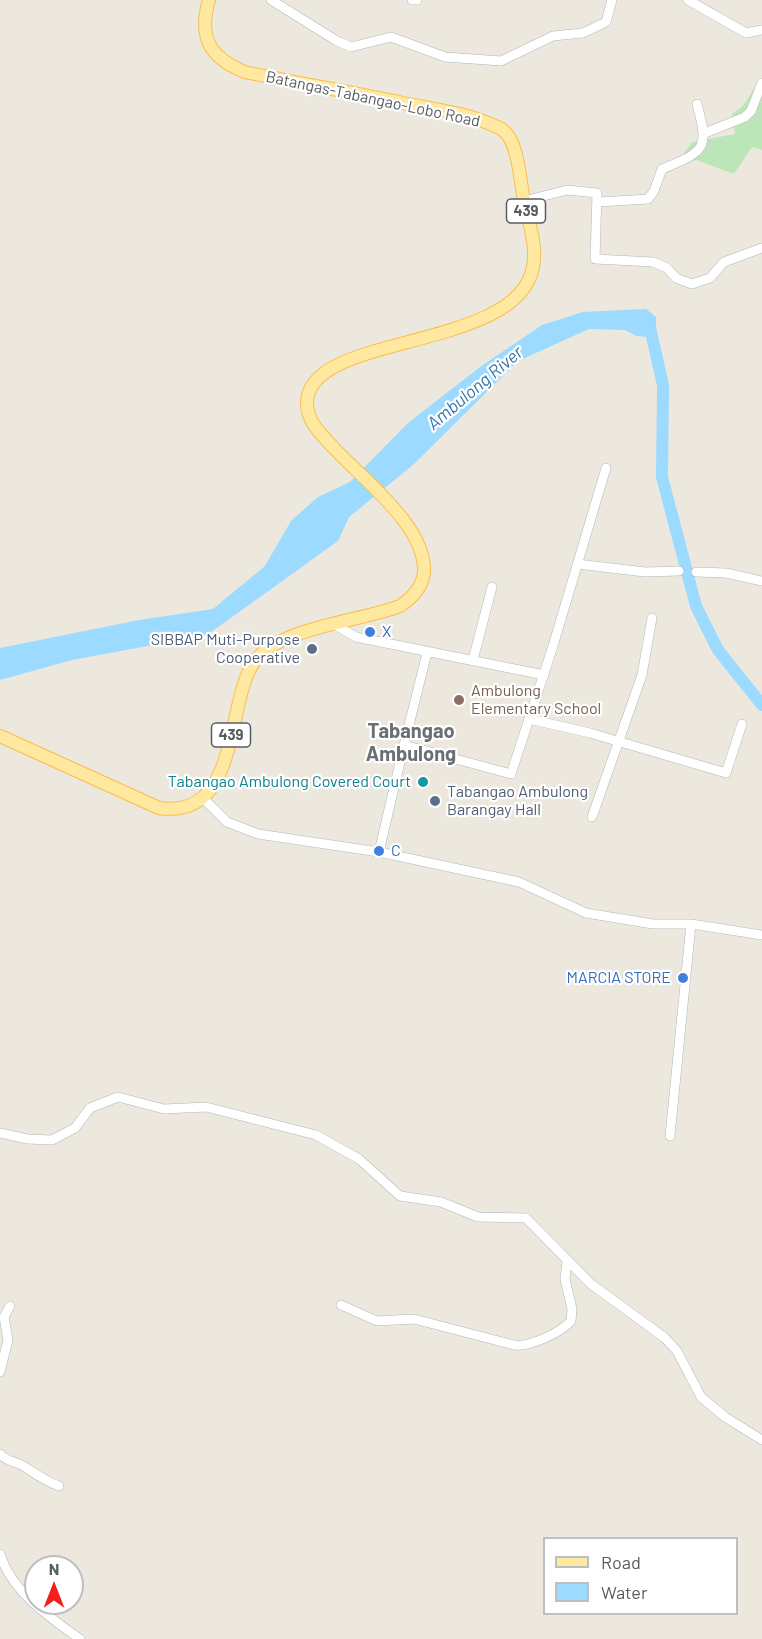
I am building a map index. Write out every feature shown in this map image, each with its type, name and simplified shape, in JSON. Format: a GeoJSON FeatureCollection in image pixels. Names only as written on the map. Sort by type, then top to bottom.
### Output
{"type":"FeatureCollection","features":[{"type":"Feature","properties":{"kind":"main road","name":"Batangas-Tabangao-Lobo Road"},"geometry":{"type":"LineString","coordinates":[[0,736],[159,808],[181,808],[210,791],[222,771],[251,666],[269,647],[279,641],[400,606],[419,588],[423,576],[422,550],[405,520],[353,469],[310,420],[306,400],[310,388],[324,372],[343,362],[469,323],[500,311],[526,286],[533,267],[532,234],[511,139],[497,126],[430,108],[245,72],[226,64],[210,47],[206,35],[204,23],[209,0]]}},
{"type":"Feature","properties":{"kind":"street"},"geometry":{"type":"LineString","coordinates":[[271,0],[337,41],[351,47],[391,37],[445,57],[501,61],[554,36],[583,33],[599,27],[606,22],[612,0]]}},
{"type":"Feature","properties":{"kind":"street"},"geometry":{"type":"LineString","coordinates":[[412,0],[417,0]]}},
{"type":"Feature","properties":{"kind":"street"},"geometry":{"type":"LineString","coordinates":[[687,0],[746,33],[762,30]]}},
{"type":"Feature","properties":{"kind":"street"},"geometry":{"type":"LineString","coordinates":[[705,133],[745,117],[751,111],[762,83]]}},
{"type":"Feature","properties":{"kind":"street"},"geometry":{"type":"LineString","coordinates":[[599,201],[648,199],[654,191],[662,169],[699,149],[705,142],[705,133],[697,104]]}},
{"type":"Feature","properties":{"kind":"street"},"geometry":{"type":"LineString","coordinates":[[524,201],[567,190],[597,193],[599,201],[595,259],[653,262],[667,268],[676,278],[692,284],[710,278],[724,262],[762,248]]}},
{"type":"Feature","properties":{"kind":"street"},"geometry":{"type":"LineString","coordinates":[[404,745],[511,774],[544,675],[606,468]]}},
{"type":"Feature","properties":{"kind":"street"},"geometry":{"type":"LineString","coordinates":[[577,564],[645,572],[679,571]]}},
{"type":"Feature","properties":{"kind":"street"},"geometry":{"type":"LineString","coordinates":[[696,572],[726,573],[762,581]]}},
{"type":"Feature","properties":{"kind":"street"},"geometry":{"type":"LineString","coordinates":[[473,660],[492,587]]}},
{"type":"Feature","properties":{"kind":"street"},"geometry":{"type":"LineString","coordinates":[[592,817],[642,675],[652,618]]}},
{"type":"Feature","properties":{"kind":"street"},"geometry":{"type":"LineString","coordinates":[[335,625],[356,637],[544,675]]}},
{"type":"Feature","properties":{"kind":"street"},"geometry":{"type":"LineString","coordinates":[[379,852],[427,653]]}},
{"type":"Feature","properties":{"kind":"street"},"geometry":{"type":"LineString","coordinates":[[529,719],[590,733],[726,773],[742,724]]}},
{"type":"Feature","properties":{"kind":"street"},"geometry":{"type":"LineString","coordinates":[[202,797],[228,822],[243,830],[379,852],[519,882],[586,913],[653,924],[691,924],[762,935]]}},
{"type":"Feature","properties":{"kind":"street"},"geometry":{"type":"LineString","coordinates":[[670,1136],[691,924]]}},
{"type":"Feature","properties":{"kind":"street"},"geometry":{"type":"LineString","coordinates":[[0,1133],[27,1140],[52,1140],[75,1128],[90,1108],[118,1097],[164,1108],[213,1108],[316,1135],[367,1165],[399,1196],[441,1202],[478,1217],[526,1218],[591,1284],[665,1338],[681,1357],[701,1397],[725,1417],[762,1440]]}},
{"type":"Feature","properties":{"kind":"street"},"geometry":{"type":"LineString","coordinates":[[341,1305],[376,1321],[414,1319],[514,1345],[528,1346],[557,1332],[571,1321],[572,1309],[565,1279],[567,1261]]}},
{"type":"Feature","properties":{"kind":"street"},"geometry":{"type":"LineString","coordinates":[[0,1372],[8,1340],[4,1317],[10,1306]]}},
{"type":"Feature","properties":{"kind":"street"},"geometry":{"type":"LineString","coordinates":[[0,1454],[5,1460],[23,1465],[37,1478],[59,1486]]}},
{"type":"Feature","properties":{"kind":"street"},"geometry":{"type":"LineString","coordinates":[[0,1554],[4,1566],[26,1596],[80,1639]]}},
{"type":"Feature","properties":{"kind":"green space"},"geometry":{"type":"Polygon","coordinates":[[[762,78],[762,150],[752,147],[734,174],[696,160],[677,163],[692,142],[735,134],[732,114],[743,105],[762,78]]]}},
{"type":"Feature","properties":{"kind":"water"},"geometry":{"type":"Polygon","coordinates":[[[646,309],[656,317],[656,341],[653,344],[647,337],[636,336],[625,330],[589,329],[518,361],[413,465],[349,517],[338,541],[207,635],[72,660],[0,680],[0,648],[139,620],[213,609],[265,566],[291,521],[318,497],[350,482],[408,423],[480,367],[542,325],[583,312],[646,309]]]}},
{"type":"Feature","properties":{"kind":"waterway","name":"Ambulong River"},"geometry":{"type":"LineString","coordinates":[[650,328],[663,385],[662,477],[696,606],[718,650],[762,705]]}},
{"type":"Feature","properties":{"kind":"place","name":"X"},"geometry":{"type":"Point","coordinates":[370,632]}},
{"type":"Feature","properties":{"kind":"place","name":"SIBBAP Muti-Purpose Cooperative"},"geometry":{"type":"Point","coordinates":[312,649]}},
{"type":"Feature","properties":{"kind":"place","name":"Ambulong Elementary School"},"geometry":{"type":"Point","coordinates":[459,700]}},
{"type":"Feature","properties":{"kind":"place","name":"Tabangao Ambulong Covered Court"},"geometry":{"type":"Point","coordinates":[423,782]}},
{"type":"Feature","properties":{"kind":"place","name":"Tabangao Ambulong Barangay Hall"},"geometry":{"type":"Point","coordinates":[435,801]}},
{"type":"Feature","properties":{"kind":"place","name":"C"},"geometry":{"type":"Point","coordinates":[379,851]}},
{"type":"Feature","properties":{"kind":"place","name":"MARCIA STORE"},"geometry":{"type":"Point","coordinates":[683,978]}},
{"type":"Feature","properties":{"kind":"district","name":"Tabangao Ambulong"},"geometry":{"type":"Point","coordinates":[411,742]}}]}
